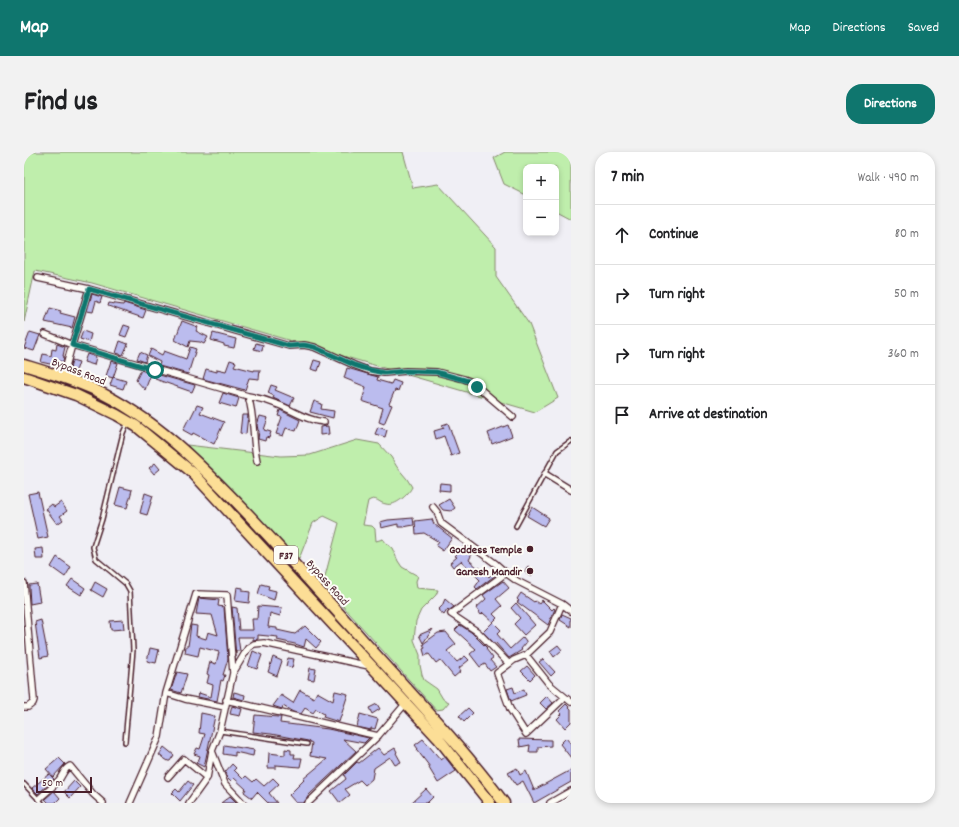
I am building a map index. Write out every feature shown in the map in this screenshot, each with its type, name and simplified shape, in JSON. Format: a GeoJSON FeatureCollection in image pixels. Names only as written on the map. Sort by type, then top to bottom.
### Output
{"type":"FeatureCollection","features":[{"type":"Feature","properties":{"kind":"highway","name":"Bypass Road"},"geometry":{"type":"LineString","coordinates":[[24,365],[63,377],[93,389],[140,416],[170,437],[188,453],[261,528],[461,748],[504,803]]}},
{"type":"Feature","properties":{"kind":"highway","name":"Bypass Road"},"geometry":{"type":"LineString","coordinates":[[24,377],[96,403],[132,424],[193,473],[406,703],[448,750],[490,803]]}},
{"type":"Feature","properties":{"kind":"highway"},"geometry":{"type":"LineString","coordinates":[[132,424],[140,416]]}},
{"type":"Feature","properties":{"kind":"street"},"geometry":{"type":"LineString","coordinates":[[38,278],[89,289],[289,346],[304,345],[314,347],[354,365],[370,370],[384,373],[406,371],[436,372],[464,379],[472,382],[513,417]]}},
{"type":"Feature","properties":{"kind":"street"},"geometry":{"type":"LineString","coordinates":[[63,377],[89,289]]}},
{"type":"Feature","properties":{"kind":"street"},"geometry":{"type":"LineString","coordinates":[[45,334],[72,345],[248,396],[260,398],[278,404],[315,422],[324,422]]}},
{"type":"Feature","properties":{"kind":"street"},"geometry":{"type":"LineString","coordinates":[[248,396],[252,406],[254,447],[257,461]]}},
{"type":"Feature","properties":{"kind":"street"},"geometry":{"type":"LineString","coordinates":[[544,474],[571,490]]}},
{"type":"Feature","properties":{"kind":"street"},"geometry":{"type":"LineString","coordinates":[[433,506],[438,512],[441,524],[517,581],[562,604],[571,611]]}},
{"type":"Feature","properties":{"kind":"street"},"geometry":{"type":"LineString","coordinates":[[506,573],[451,614],[478,632],[510,664]]}},
{"type":"Feature","properties":{"kind":"street"},"geometry":{"type":"LineString","coordinates":[[24,583],[34,700],[28,707],[24,707]]}},
{"type":"Feature","properties":{"kind":"street"},"geometry":{"type":"LineString","coordinates":[[130,803],[159,737],[166,692],[196,594],[227,595],[233,673]]}},
{"type":"Feature","properties":{"kind":"street"},"geometry":{"type":"LineString","coordinates":[[562,604],[550,632],[526,654],[514,660],[497,673],[510,709],[526,734],[564,698]]}},
{"type":"Feature","properties":{"kind":"street"},"geometry":{"type":"LineString","coordinates":[[189,803],[208,778],[212,750],[220,731],[233,673],[248,648],[254,644],[264,643],[372,667]]}},
{"type":"Feature","properties":{"kind":"street"},"geometry":{"type":"LineString","coordinates":[[526,654],[549,684],[564,698],[571,702]]}},
{"type":"Feature","properties":{"kind":"street"},"geometry":{"type":"LineString","coordinates":[[166,692],[185,699],[225,704],[378,736]]}},
{"type":"Feature","properties":{"kind":"street"},"geometry":{"type":"LineString","coordinates":[[308,803],[378,736],[406,703]]}},
{"type":"Feature","properties":{"kind":"street"},"geometry":{"type":"LineString","coordinates":[[212,750],[225,784],[243,803]]}},
{"type":"Feature","properties":{"kind":"street"},"geometry":{"type":"LineString","coordinates":[[168,777],[184,759],[208,778]]}},
{"type":"Feature","properties":{"kind":"street"},"geometry":{"type":"LineString","coordinates":[[40,801],[60,780],[67,766],[70,766],[93,794],[103,803]]}},
{"type":"Feature","properties":{"kind":"street"},"geometry":{"type":"LineString","coordinates":[[550,803],[571,791]]}},
{"type":"Feature","properties":{"kind":"lane"},"geometry":{"type":"LineString","coordinates":[[125,742],[133,650],[130,591],[126,584],[96,559],[93,547],[102,519],[122,433],[132,424]]}},
{"type":"Feature","properties":{"kind":"lane"},"geometry":{"type":"LineString","coordinates":[[516,526],[557,451],[571,441]]}},
{"type":"Feature","properties":{"kind":"lane"},"geometry":{"type":"LineString","coordinates":[[220,731],[307,744]]}},
{"type":"Feature","properties":{"kind":"lane"},"geometry":{"type":"LineString","coordinates":[[24,784],[40,801]]}},
{"type":"Feature","properties":{"kind":"green space"},"geometry":{"type":"Polygon","coordinates":[[[24,152],[403,152],[413,188],[438,184],[496,247],[496,277],[529,324],[558,398],[535,412],[92,283],[35,271],[24,322],[24,152]]]}},
{"type":"Feature","properties":{"kind":"green space"},"geometry":{"type":"Polygon","coordinates":[[[505,152],[571,152],[571,219],[559,213],[559,164],[523,164],[523,194],[504,184],[494,158],[505,152]]]}},
{"type":"Feature","properties":{"kind":"green space"},"geometry":{"type":"Polygon","coordinates":[[[357,440],[379,444],[391,457],[412,487],[405,496],[393,504],[386,504],[376,499],[368,501],[363,525],[372,526],[375,529],[376,541],[383,539],[392,548],[402,567],[418,576],[416,581],[417,588],[438,590],[436,595],[421,610],[416,621],[414,640],[420,655],[420,665],[424,680],[437,689],[443,699],[449,702],[443,709],[436,710],[323,584],[339,523],[324,516],[313,523],[299,559],[187,445],[281,456],[310,455],[357,440]]]}},
{"type":"Feature","properties":{"kind":"building"},"geometry":{"type":"Polygon","coordinates":[[[92,294],[102,297],[100,303],[96,301],[93,312],[87,311],[92,294]]]}},
{"type":"Feature","properties":{"kind":"building"},"geometry":{"type":"Polygon","coordinates":[[[109,303],[123,305],[124,303],[146,310],[143,318],[108,306],[109,303]]]}},
{"type":"Feature","properties":{"kind":"building"},"geometry":{"type":"Polygon","coordinates":[[[50,308],[61,311],[60,313],[75,317],[72,328],[45,322],[50,308]]]}},
{"type":"Feature","properties":{"kind":"building"},"geometry":{"type":"Polygon","coordinates":[[[182,321],[198,327],[196,331],[208,337],[204,344],[190,341],[188,347],[175,340],[182,321]]]}},
{"type":"Feature","properties":{"kind":"building"},"geometry":{"type":"Polygon","coordinates":[[[124,325],[130,327],[126,337],[120,335],[124,325]]]}},
{"type":"Feature","properties":{"kind":"building"},"geometry":{"type":"Polygon","coordinates":[[[83,331],[91,334],[89,342],[80,339],[83,331]]]}},
{"type":"Feature","properties":{"kind":"building"},"geometry":{"type":"Polygon","coordinates":[[[30,332],[40,335],[34,351],[24,348],[30,332]]]}},
{"type":"Feature","properties":{"kind":"building"},"geometry":{"type":"Polygon","coordinates":[[[213,333],[236,339],[234,348],[224,346],[224,344],[211,340],[213,333]]]}},
{"type":"Feature","properties":{"kind":"building"},"geometry":{"type":"Polygon","coordinates":[[[120,341],[128,344],[123,355],[116,353],[120,341]]]}},
{"type":"Feature","properties":{"kind":"building"},"geometry":{"type":"Polygon","coordinates":[[[256,343],[263,345],[262,351],[254,349],[256,343]]]}},
{"type":"Feature","properties":{"kind":"building"},"geometry":{"type":"Polygon","coordinates":[[[57,344],[65,347],[63,362],[55,360],[54,365],[41,362],[43,354],[51,356],[52,349],[56,350],[57,344]]]}},
{"type":"Feature","properties":{"kind":"building"},"geometry":{"type":"Polygon","coordinates":[[[190,347],[196,349],[188,374],[159,366],[160,362],[148,356],[151,349],[162,355],[164,351],[186,359],[190,347]]]}},
{"type":"Feature","properties":{"kind":"building"},"geometry":{"type":"Polygon","coordinates":[[[140,352],[147,355],[145,362],[137,359],[140,352]]]}},
{"type":"Feature","properties":{"kind":"building"},"geometry":{"type":"Polygon","coordinates":[[[87,354],[96,357],[94,365],[84,362],[87,354]]]}},
{"type":"Feature","properties":{"kind":"building"},"geometry":{"type":"Polygon","coordinates":[[[72,360],[79,362],[76,371],[70,369],[72,360]]]}},
{"type":"Feature","properties":{"kind":"building"},"geometry":{"type":"Polygon","coordinates":[[[230,360],[236,362],[234,366],[254,371],[260,370],[259,379],[249,378],[245,390],[203,379],[206,369],[217,372],[217,369],[226,371],[230,360]]]}},
{"type":"Feature","properties":{"kind":"building"},"geometry":{"type":"Polygon","coordinates":[[[314,360],[321,362],[318,371],[311,369],[314,360]]]}},
{"type":"Feature","properties":{"kind":"building"},"geometry":{"type":"Polygon","coordinates":[[[111,361],[118,363],[113,378],[106,376],[111,361]]]}},
{"type":"Feature","properties":{"kind":"building"},"geometry":{"type":"Polygon","coordinates":[[[347,368],[378,377],[377,380],[391,384],[393,380],[401,383],[398,391],[395,390],[389,404],[392,405],[384,424],[379,422],[383,408],[362,401],[366,387],[344,378],[347,368]]]}},
{"type":"Feature","properties":{"kind":"building"},"geometry":{"type":"Polygon","coordinates":[[[141,370],[151,374],[145,390],[136,380],[141,370]]]}},
{"type":"Feature","properties":{"kind":"building"},"geometry":{"type":"Polygon","coordinates":[[[156,374],[195,385],[192,392],[155,379],[156,374]]]}},
{"type":"Feature","properties":{"kind":"building"},"geometry":{"type":"Polygon","coordinates":[[[113,377],[126,381],[123,389],[110,385],[113,377]]]}},
{"type":"Feature","properties":{"kind":"building"},"geometry":{"type":"Polygon","coordinates":[[[271,385],[277,387],[275,390],[294,398],[290,406],[273,398],[274,396],[268,393],[271,385]]]}},
{"type":"Feature","properties":{"kind":"building"},"geometry":{"type":"Polygon","coordinates":[[[223,393],[239,398],[236,408],[219,403],[223,393]]]}},
{"type":"Feature","properties":{"kind":"building"},"geometry":{"type":"Polygon","coordinates":[[[314,401],[322,404],[321,409],[334,411],[333,418],[310,412],[314,401]]]}},
{"type":"Feature","properties":{"kind":"building"},"geometry":{"type":"Polygon","coordinates":[[[197,405],[203,407],[200,413],[224,422],[214,444],[193,433],[192,435],[183,430],[197,405]]]}},
{"type":"Feature","properties":{"kind":"building"},"geometry":{"type":"Polygon","coordinates":[[[280,410],[300,420],[296,431],[286,428],[283,436],[276,434],[282,417],[278,416],[280,410]]]}},
{"type":"Feature","properties":{"kind":"building"},"geometry":{"type":"Polygon","coordinates":[[[242,415],[248,415],[246,434],[240,433],[242,415]]]}},
{"type":"Feature","properties":{"kind":"building"},"geometry":{"type":"Polygon","coordinates":[[[260,416],[268,418],[264,430],[271,432],[269,438],[266,437],[265,441],[258,439],[259,431],[257,425],[260,416]]]}},
{"type":"Feature","properties":{"kind":"building"},"geometry":{"type":"Polygon","coordinates":[[[448,423],[459,453],[451,456],[444,436],[436,439],[434,431],[444,428],[442,425],[448,423]]]}},
{"type":"Feature","properties":{"kind":"building"},"geometry":{"type":"Polygon","coordinates":[[[508,425],[512,436],[492,444],[488,433],[508,425]]]}},
{"type":"Feature","properties":{"kind":"building"},"geometry":{"type":"Polygon","coordinates":[[[328,426],[329,434],[320,435],[320,427],[328,426]]]}},
{"type":"Feature","properties":{"kind":"building"},"geometry":{"type":"Polygon","coordinates":[[[378,427],[387,430],[385,437],[375,434],[378,427]]]}},
{"type":"Feature","properties":{"kind":"building"},"geometry":{"type":"Polygon","coordinates":[[[155,463],[160,469],[154,474],[149,468],[155,463]]]}},
{"type":"Feature","properties":{"kind":"building"},"geometry":{"type":"Polygon","coordinates":[[[440,483],[450,484],[450,491],[439,490],[440,483]]]}},
{"type":"Feature","properties":{"kind":"building"},"geometry":{"type":"Polygon","coordinates":[[[120,487],[132,490],[127,508],[115,505],[120,487]]]}},
{"type":"Feature","properties":{"kind":"building"},"geometry":{"type":"Polygon","coordinates":[[[38,492],[48,537],[38,539],[28,494],[38,492]]]}},
{"type":"Feature","properties":{"kind":"building"},"geometry":{"type":"Polygon","coordinates":[[[145,493],[153,496],[147,515],[140,513],[145,493]]]}},
{"type":"Feature","properties":{"kind":"building"},"geometry":{"type":"Polygon","coordinates":[[[449,499],[455,508],[451,511],[443,510],[439,505],[449,499]]]}},
{"type":"Feature","properties":{"kind":"building"},"geometry":{"type":"Polygon","coordinates":[[[61,502],[67,511],[60,516],[63,520],[57,524],[46,509],[52,504],[54,507],[61,502]]]}},
{"type":"Feature","properties":{"kind":"building"},"geometry":{"type":"Polygon","coordinates":[[[532,507],[549,518],[544,526],[527,516],[532,507]]]}},
{"type":"Feature","properties":{"kind":"building"},"geometry":{"type":"Polygon","coordinates":[[[413,518],[414,525],[398,527],[398,524],[381,528],[380,522],[413,518]]]}},
{"type":"Feature","properties":{"kind":"building"},"geometry":{"type":"Polygon","coordinates":[[[432,519],[434,524],[452,538],[443,551],[436,546],[439,542],[424,533],[416,534],[415,521],[432,519]]]}},
{"type":"Feature","properties":{"kind":"building"},"geometry":{"type":"Polygon","coordinates":[[[464,546],[473,552],[469,560],[478,568],[479,567],[489,577],[494,571],[497,574],[477,589],[475,587],[480,580],[473,573],[474,572],[461,561],[453,567],[450,563],[457,557],[455,556],[464,546]]]}},
{"type":"Feature","properties":{"kind":"building"},"geometry":{"type":"Polygon","coordinates":[[[43,548],[44,559],[36,559],[35,549],[43,548]]]}},
{"type":"Feature","properties":{"kind":"building"},"geometry":{"type":"Polygon","coordinates":[[[57,557],[71,567],[65,577],[51,567],[57,557]]]}},
{"type":"Feature","properties":{"kind":"building","name":"Ganesh Mandir"},"geometry":{"type":"Polygon","coordinates":[[[528,566],[534,570],[531,576],[525,572],[528,566]]]}},
{"type":"Feature","properties":{"kind":"building"},"geometry":{"type":"Polygon","coordinates":[[[72,579],[85,588],[81,595],[67,586],[72,579]]]}},
{"type":"Feature","properties":{"kind":"building"},"geometry":{"type":"Polygon","coordinates":[[[503,581],[509,588],[496,599],[502,606],[493,614],[497,618],[493,622],[483,613],[481,615],[476,608],[486,599],[483,595],[503,581]]]}},
{"type":"Feature","properties":{"kind":"building"},"geometry":{"type":"Polygon","coordinates":[[[95,582],[107,589],[103,597],[91,590],[95,582]]]}},
{"type":"Feature","properties":{"kind":"building"},"geometry":{"type":"Polygon","coordinates":[[[37,584],[40,602],[30,604],[29,585],[37,584]]]}},
{"type":"Feature","properties":{"kind":"building"},"geometry":{"type":"Polygon","coordinates":[[[261,584],[269,586],[268,589],[276,591],[274,600],[258,594],[261,584]]]}},
{"type":"Feature","properties":{"kind":"building"},"geometry":{"type":"Polygon","coordinates":[[[237,587],[243,588],[243,591],[250,592],[249,603],[235,601],[237,587]]]}},
{"type":"Feature","properties":{"kind":"building"},"geometry":{"type":"Polygon","coordinates":[[[521,593],[539,604],[542,600],[552,610],[554,608],[555,609],[548,625],[517,602],[519,601],[517,599],[521,593]]]}},
{"type":"Feature","properties":{"kind":"building"},"geometry":{"type":"Polygon","coordinates":[[[199,598],[219,600],[218,606],[224,607],[228,659],[223,675],[225,675],[223,681],[221,680],[217,701],[198,697],[199,693],[211,697],[213,685],[207,683],[209,675],[207,674],[210,662],[216,664],[219,652],[200,647],[198,656],[185,653],[186,646],[188,646],[191,625],[197,626],[196,636],[206,639],[208,632],[218,635],[212,615],[196,614],[199,598]]]}},
{"type":"Feature","properties":{"kind":"building"},"geometry":{"type":"Polygon","coordinates":[[[445,599],[454,607],[448,611],[447,610],[444,615],[438,610],[442,606],[445,599]]]}},
{"type":"Feature","properties":{"kind":"building"},"geometry":{"type":"Polygon","coordinates":[[[516,603],[535,625],[524,635],[514,624],[520,618],[511,608],[516,603]]]}},
{"type":"Feature","properties":{"kind":"building"},"geometry":{"type":"Polygon","coordinates":[[[258,606],[282,608],[280,616],[270,613],[268,627],[277,628],[277,630],[295,634],[305,626],[321,642],[316,648],[306,639],[304,647],[277,640],[278,637],[258,635],[258,639],[253,640],[253,637],[238,637],[240,651],[236,651],[236,657],[232,607],[237,608],[239,630],[253,630],[252,619],[257,619],[258,606]]]}},
{"type":"Feature","properties":{"kind":"building"},"geometry":{"type":"Polygon","coordinates":[[[562,614],[571,618],[571,627],[560,620],[562,614]]]}},
{"type":"Feature","properties":{"kind":"building"},"geometry":{"type":"Polygon","coordinates":[[[41,620],[48,656],[40,658],[35,622],[41,620]]]}},
{"type":"Feature","properties":{"kind":"building"},"geometry":{"type":"Polygon","coordinates":[[[123,620],[124,629],[111,630],[110,621],[123,620]]]}},
{"type":"Feature","properties":{"kind":"building"},"geometry":{"type":"Polygon","coordinates":[[[493,622],[501,630],[497,634],[510,649],[523,637],[526,643],[521,649],[522,650],[509,658],[495,642],[494,643],[483,632],[493,622]]]}},
{"type":"Feature","properties":{"kind":"building"},"geometry":{"type":"Polygon","coordinates":[[[460,625],[471,632],[487,648],[486,649],[493,658],[490,660],[496,667],[490,671],[485,664],[480,667],[470,654],[476,649],[455,630],[460,625]]]}},
{"type":"Feature","properties":{"kind":"building"},"geometry":{"type":"Polygon","coordinates":[[[433,629],[423,643],[419,635],[433,629]]]}},
{"type":"Feature","properties":{"kind":"building"},"geometry":{"type":"Polygon","coordinates":[[[446,632],[456,644],[447,651],[457,662],[465,656],[469,660],[459,668],[461,671],[454,677],[440,660],[436,663],[429,654],[425,656],[423,649],[425,648],[423,644],[438,633],[446,632]]]}},
{"type":"Feature","properties":{"kind":"building"},"geometry":{"type":"Polygon","coordinates":[[[558,645],[562,650],[554,657],[550,651],[558,645]]]}},
{"type":"Feature","properties":{"kind":"building"},"geometry":{"type":"Polygon","coordinates":[[[150,648],[159,650],[156,663],[147,661],[150,648]]]}},
{"type":"Feature","properties":{"kind":"building"},"geometry":{"type":"Polygon","coordinates":[[[253,651],[262,655],[257,669],[248,666],[253,651]]]}},
{"type":"Feature","properties":{"kind":"building"},"geometry":{"type":"Polygon","coordinates":[[[273,657],[282,661],[277,676],[268,672],[273,657]]]}},
{"type":"Feature","properties":{"kind":"building"},"geometry":{"type":"Polygon","coordinates":[[[288,658],[294,659],[292,668],[286,666],[288,658]]]}},
{"type":"Feature","properties":{"kind":"building"},"geometry":{"type":"Polygon","coordinates":[[[543,659],[555,672],[551,676],[539,662],[543,659]]]}},
{"type":"Feature","properties":{"kind":"building"},"geometry":{"type":"Polygon","coordinates":[[[527,666],[535,675],[530,680],[521,671],[527,666]]]}},
{"type":"Feature","properties":{"kind":"building"},"geometry":{"type":"Polygon","coordinates":[[[310,668],[316,669],[314,680],[308,679],[310,668]]]}},
{"type":"Feature","properties":{"kind":"building"},"geometry":{"type":"Polygon","coordinates":[[[177,672],[187,674],[181,693],[171,690],[177,672]]]}},
{"type":"Feature","properties":{"kind":"building"},"geometry":{"type":"Polygon","coordinates":[[[513,687],[515,693],[524,689],[526,695],[511,701],[507,689],[513,687]]]}},
{"type":"Feature","properties":{"kind":"building"},"geometry":{"type":"Polygon","coordinates":[[[300,690],[314,698],[317,692],[333,701],[335,691],[348,694],[339,722],[323,717],[324,714],[316,709],[313,713],[305,708],[301,714],[293,712],[283,706],[282,709],[273,706],[281,695],[293,703],[300,690]]]}},
{"type":"Feature","properties":{"kind":"building"},"geometry":{"type":"Polygon","coordinates":[[[234,692],[245,695],[244,700],[233,697],[234,692]]]}},
{"type":"Feature","properties":{"kind":"building"},"geometry":{"type":"Polygon","coordinates":[[[547,696],[553,703],[546,709],[540,703],[547,696]]]}},
{"type":"Feature","properties":{"kind":"building"},"geometry":{"type":"Polygon","coordinates":[[[377,704],[380,709],[372,714],[369,708],[377,704]]]}},
{"type":"Feature","properties":{"kind":"building"},"geometry":{"type":"Polygon","coordinates":[[[566,704],[571,709],[571,722],[565,728],[557,719],[562,714],[559,711],[566,704]]]}},
{"type":"Feature","properties":{"kind":"building"},"geometry":{"type":"Polygon","coordinates":[[[232,706],[242,709],[240,716],[230,714],[232,706]]]}},
{"type":"Feature","properties":{"kind":"building"},"geometry":{"type":"Polygon","coordinates":[[[468,708],[473,713],[464,722],[459,716],[468,708]]]}},
{"type":"Feature","properties":{"kind":"building"},"geometry":{"type":"Polygon","coordinates":[[[201,713],[215,716],[204,767],[196,763],[200,756],[194,754],[197,748],[200,749],[205,734],[199,733],[201,713]]]}},
{"type":"Feature","properties":{"kind":"building"},"geometry":{"type":"Polygon","coordinates":[[[360,714],[378,719],[375,729],[371,728],[371,730],[357,727],[360,714]]]}},
{"type":"Feature","properties":{"kind":"building"},"geometry":{"type":"Polygon","coordinates":[[[255,715],[281,717],[280,723],[328,729],[369,738],[364,743],[343,739],[356,751],[309,795],[304,803],[296,803],[289,795],[304,780],[303,779],[327,759],[310,756],[312,743],[308,741],[253,732],[255,715]]]}},
{"type":"Feature","properties":{"kind":"building"},"geometry":{"type":"Polygon","coordinates":[[[566,738],[571,744],[571,758],[560,744],[566,738]]]}},
{"type":"Feature","properties":{"kind":"building"},"geometry":{"type":"Polygon","coordinates":[[[423,739],[441,760],[445,757],[456,771],[438,783],[429,768],[430,767],[415,745],[423,739]]]}},
{"type":"Feature","properties":{"kind":"building"},"geometry":{"type":"Polygon","coordinates":[[[519,739],[551,740],[551,746],[538,747],[538,752],[529,752],[530,745],[520,747],[519,739]]]}},
{"type":"Feature","properties":{"kind":"building"},"geometry":{"type":"Polygon","coordinates":[[[224,745],[254,750],[253,756],[235,752],[235,756],[223,754],[224,745]]]}},
{"type":"Feature","properties":{"kind":"building"},"geometry":{"type":"Polygon","coordinates":[[[164,747],[174,755],[170,761],[159,755],[164,747]]]}},
{"type":"Feature","properties":{"kind":"building"},"geometry":{"type":"Polygon","coordinates":[[[378,748],[384,755],[395,748],[401,762],[395,765],[390,757],[374,768],[372,779],[365,785],[360,780],[345,789],[350,795],[340,803],[331,791],[346,779],[344,775],[357,762],[359,763],[378,748]]]}},
{"type":"Feature","properties":{"kind":"building"},"geometry":{"type":"Polygon","coordinates":[[[285,749],[291,750],[291,754],[295,754],[294,758],[302,758],[300,767],[276,765],[276,768],[268,768],[269,753],[285,755],[285,749]]]}},
{"type":"Feature","properties":{"kind":"building"},"geometry":{"type":"Polygon","coordinates":[[[59,758],[65,764],[53,777],[46,769],[59,758]]]}},
{"type":"Feature","properties":{"kind":"building"},"geometry":{"type":"Polygon","coordinates":[[[232,764],[236,768],[234,770],[243,779],[246,776],[253,782],[256,779],[264,786],[273,778],[279,784],[269,793],[277,803],[268,803],[257,792],[252,798],[244,792],[246,789],[234,778],[231,781],[225,772],[232,764]]]}},
{"type":"Feature","properties":{"kind":"building"},"geometry":{"type":"Polygon","coordinates":[[[517,768],[520,775],[526,771],[534,790],[571,770],[571,782],[534,803],[523,781],[516,785],[508,773],[517,768]]]}},
{"type":"Feature","properties":{"kind":"building"},"geometry":{"type":"Polygon","coordinates":[[[49,774],[54,779],[38,794],[32,788],[49,774]]]}},
{"type":"Feature","properties":{"kind":"building"},"geometry":{"type":"Polygon","coordinates":[[[74,781],[80,787],[70,798],[64,792],[74,781]]]}},
{"type":"Feature","properties":{"kind":"building"},"geometry":{"type":"Polygon","coordinates":[[[188,781],[193,785],[180,801],[172,793],[176,789],[179,792],[188,781]]]}},
{"type":"Feature","properties":{"kind":"building"},"geometry":{"type":"Polygon","coordinates":[[[426,789],[433,797],[427,803],[411,803],[426,789]]]}},
{"type":"Feature","properties":{"kind":"building"},"geometry":{"type":"Polygon","coordinates":[[[54,791],[60,798],[55,803],[49,803],[45,799],[54,791]]]}},
{"type":"Feature","properties":{"kind":"building"},"geometry":{"type":"Polygon","coordinates":[[[230,796],[237,803],[221,803],[230,796]]]}},
{"type":"Feature","properties":{"kind":"place","name":"Goddess Temple"},"geometry":{"type":"Point","coordinates":[530,549]}},
{"type":"Feature","properties":{"kind":"place","name":"Ganesh Mandir"},"geometry":{"type":"Point","coordinates":[530,571]}},
{"type":"Feature","properties":{"kind":"route"},"geometry":{"type":"LineString","coordinates":[[155,370],[72,345],[89,289],[245,335],[289,346],[304,345],[314,347],[354,365],[370,370],[384,373],[406,371],[436,372],[464,379],[472,382],[477,387]]}}]}
